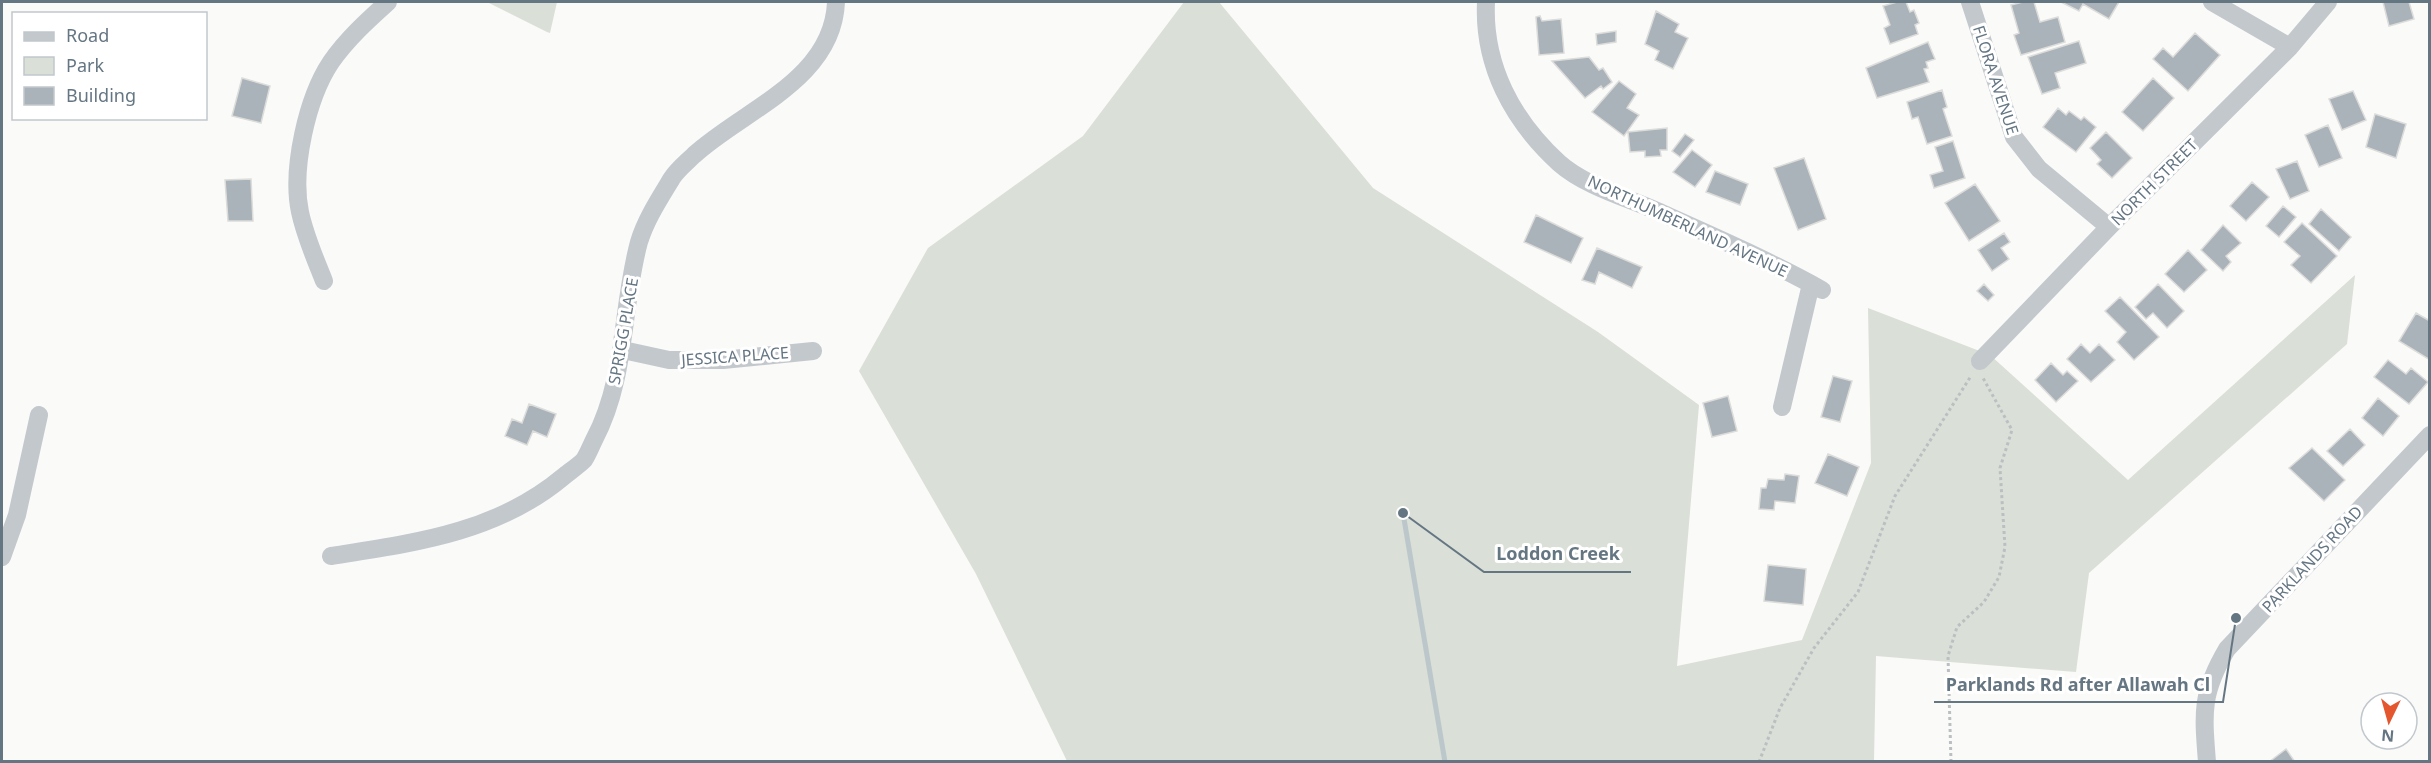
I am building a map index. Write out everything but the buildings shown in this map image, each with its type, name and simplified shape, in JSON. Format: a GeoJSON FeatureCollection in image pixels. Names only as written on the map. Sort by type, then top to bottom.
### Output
{"type":"FeatureCollection","features":[{"type":"Feature","properties":{"kind":"street"},"geometry":{"type":"LineString","coordinates":[[324,281],[305,235],[299,209],[297,183],[302,142],[313,100],[331,62],[349,40],[388,2]]}},
{"type":"Feature","properties":{"kind":"street","name":"SPRIGG PLACE"},"geometry":{"type":"LineString","coordinates":[[331,556],[406,544],[480,526],[542,494],[584,459],[608,413],[623,350],[629,294],[640,241],[652,212],[675,174],[714,138],[801,76],[820,49],[836,17],[836,2]]}},
{"type":"Feature","properties":{"kind":"street","name":"NORTHUMBERLAND AVENUE"},"geometry":{"type":"LineString","coordinates":[[1486,2],[1488,46],[1494,70],[1504,93],[1560,163],[1590,183],[1762,257],[1816,287],[1782,407]]}},
{"type":"Feature","properties":{"kind":"street","name":"FLORA AVENUE"},"geometry":{"type":"LineString","coordinates":[[1970,2],[2014,137],[2039,169],[2109,227]]}},
{"type":"Feature","properties":{"kind":"street"},"geometry":{"type":"LineString","coordinates":[[2212,2],[2290,46]]}},
{"type":"Feature","properties":{"kind":"street","name":"NORTH STREET"},"geometry":{"type":"LineString","coordinates":[[1980,361],[2109,227],[2290,46],[2328,2]]}},
{"type":"Feature","properties":{"kind":"street","name":"JESSICA PLACE"},"geometry":{"type":"LineString","coordinates":[[623,350],[669,360],[723,360],[813,351]]}},
{"type":"Feature","properties":{"kind":"street"},"geometry":{"type":"LineString","coordinates":[[2,557],[17,515],[39,415]]}},
{"type":"Feature","properties":{"kind":"street","name":"PARKLANDS ROAD"},"geometry":{"type":"LineString","coordinates":[[2207,762],[2203,719],[2205,696],[2212,674],[2227,649],[2430,435]]}},
{"type":"Feature","properties":{"kind":"path"},"geometry":{"type":"LineString","coordinates":[[1759,762],[1780,708],[1815,648],[1858,592],[1895,496],[1980,361]]}},
{"type":"Feature","properties":{"kind":"path"},"geometry":{"type":"LineString","coordinates":[[1951,762],[1948,656],[1957,627],[1984,602],[1999,577],[2005,547],[2000,468],[2012,430],[2001,406],[1984,383],[1980,361]]}},
{"type":"Feature","properties":{"kind":"green space"},"geometry":{"type":"Polygon","coordinates":[[[487,2],[557,2],[550,33],[547,32],[487,2]]]}},
{"type":"Feature","properties":{"kind":"green space"},"geometry":{"type":"Polygon","coordinates":[[[1184,2],[1219,2],[1373,188],[1598,332],[1699,405],[1677,666],[1802,640],[1871,463],[1868,308],[1990,355],[2128,480],[2355,275],[2347,344],[2089,573],[2076,672],[1876,656],[1874,761],[1067,761],[976,574],[859,371],[928,248],[1083,136],[1184,2]]]}},
{"type":"Feature","properties":{"kind":"waterway"},"geometry":{"type":"LineString","coordinates":[[1403,513],[1445,762]]}},
{"type":"Feature","properties":{"kind":"place","name":"Loddon Creek"},"geometry":{"type":"Point","coordinates":[1403,513]}},
{"type":"Feature","properties":{"kind":"place","name":"Parklands Rd after Allawah Cl"},"geometry":{"type":"Point","coordinates":[2236,618]}}]}
